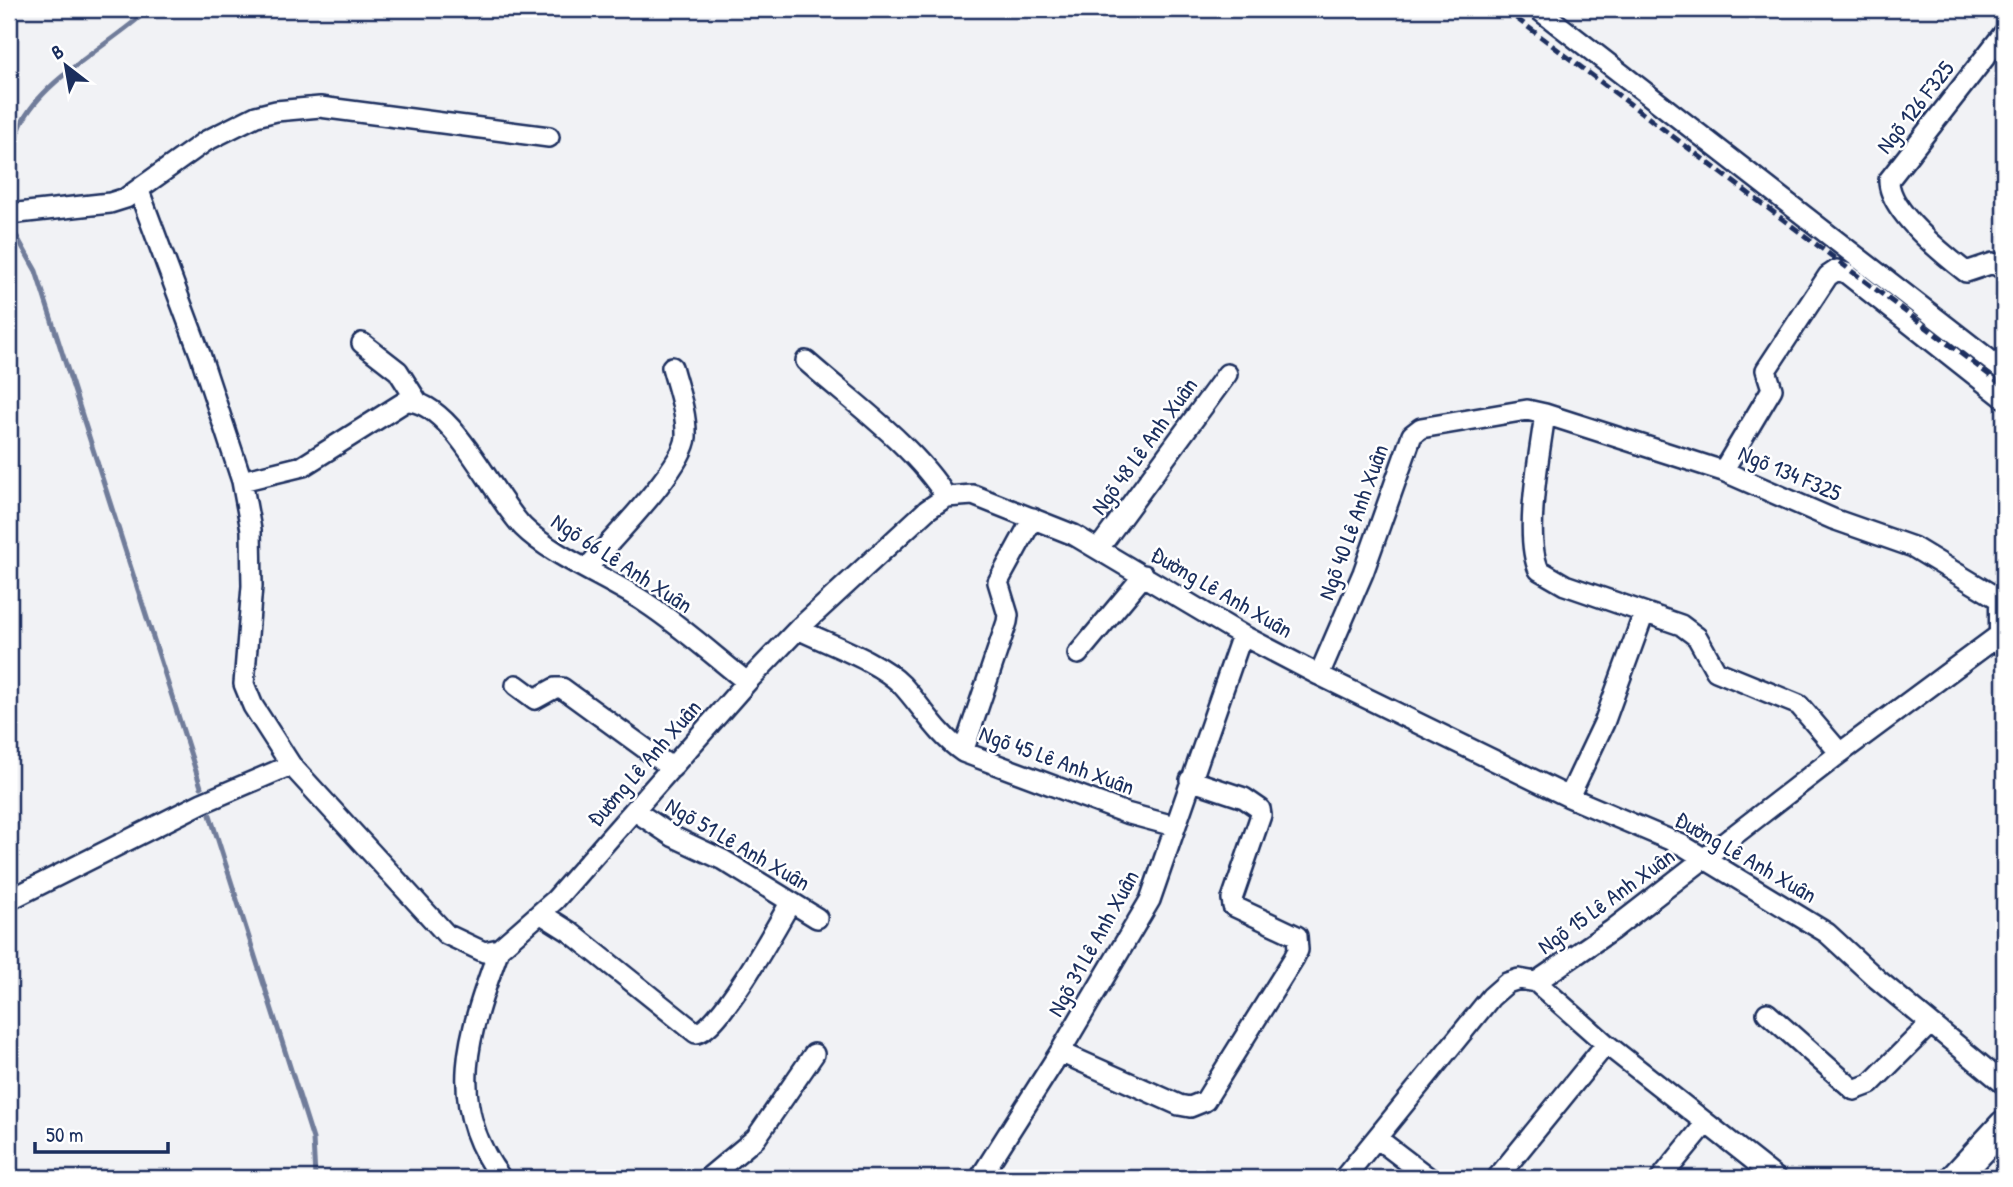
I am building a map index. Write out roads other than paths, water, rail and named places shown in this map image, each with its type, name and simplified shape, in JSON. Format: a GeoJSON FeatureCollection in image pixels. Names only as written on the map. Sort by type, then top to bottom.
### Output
{"type":"FeatureCollection","features":[{"type":"Feature","properties":{"kind":"main road"},"geometry":{"type":"LineString","coordinates":[[1955,1178],[2004,1125]]}},
{"type":"Feature","properties":{"kind":"street"},"geometry":{"type":"LineString","coordinates":[[1538,9],[2004,371]]}},
{"type":"Feature","properties":{"kind":"street","name":"Ngõ 126 F325"},"geometry":{"type":"LineString","coordinates":[[2000,260],[1981,264],[1966,272],[1945,255],[1894,202],[1889,180],[2004,33]]}},
{"type":"Feature","properties":{"kind":"street"},"geometry":{"type":"LineString","coordinates":[[9,214],[110,203],[139,191],[163,169],[197,146],[256,116],[276,111],[320,107],[549,137]]}},
{"type":"Feature","properties":{"kind":"street"},"geometry":{"type":"LineString","coordinates":[[139,191],[200,354],[242,481],[251,530],[244,684],[253,706],[291,765],[446,934],[484,952],[499,949]]}},
{"type":"Feature","properties":{"kind":"street"},"geometry":{"type":"LineString","coordinates":[[1723,471],[1772,389],[1766,370],[1828,276],[1837,270],[1856,281],[2004,398]]}},
{"type":"Feature","properties":{"kind":"street","name":"Ngõ 66 Lê Anh Xuân"},"geometry":{"type":"LineString","coordinates":[[362,343],[398,371],[417,401],[431,409],[461,441],[522,526],[557,552],[588,567],[648,604],[747,682]]}},
{"type":"Feature","properties":{"kind":"street"},"geometry":{"type":"LineString","coordinates":[[806,361],[909,453],[937,482],[946,497]]}},
{"type":"Feature","properties":{"kind":"street"},"geometry":{"type":"LineString","coordinates":[[588,567],[662,480],[682,451],[686,438],[684,414],[672,367]]}},
{"type":"Feature","properties":{"kind":"street","name":"Ngõ 48 Lê Anh Xuân"},"geometry":{"type":"LineString","coordinates":[[1099,548],[1227,374]]}},
{"type":"Feature","properties":{"kind":"street"},"geometry":{"type":"LineString","coordinates":[[242,481],[303,466],[406,401],[417,401]]}},
{"type":"Feature","properties":{"kind":"street","name":"Ngõ 40 Lê Anh Xuân"},"geometry":{"type":"LineString","coordinates":[[1319,675],[1363,573],[1412,435],[1421,428],[1527,410],[1545,414]]}},
{"type":"Feature","properties":{"kind":"street"},"geometry":{"type":"LineString","coordinates":[[1545,414],[1535,482],[1534,549],[1539,570],[1565,585],[1681,625],[1697,637],[1710,663],[1723,676],[1798,705],[1840,753]]}},
{"type":"Feature","properties":{"kind":"street","name":"Ngõ 134 F325"},"geometry":{"type":"LineString","coordinates":[[1545,414],[1723,471],[1833,519],[1913,547],[2004,621]]}},
{"type":"Feature","properties":{"kind":"street","name":"Đường Lê Anh Xuân"},"geometry":{"type":"LineString","coordinates":[[499,949],[540,913],[635,811],[747,682],[798,629],[927,510],[946,497],[973,495],[1099,548],[1242,635],[1319,675],[1569,797],[1705,858],[1827,933],[1930,1024],[2004,1084]]}},
{"type":"Feature","properties":{"kind":"street"},"geometry":{"type":"LineString","coordinates":[[963,752],[1007,622],[1008,615],[998,582],[1033,518]]}},
{"type":"Feature","properties":{"kind":"street"},"geometry":{"type":"LineString","coordinates":[[1078,654],[1143,575]]}},
{"type":"Feature","properties":{"kind":"street"},"geometry":{"type":"LineString","coordinates":[[1569,797],[1604,723],[1644,613]]}},
{"type":"Feature","properties":{"kind":"street","name":"Ngõ 15 Lê Anh Xuân"},"geometry":{"type":"LineString","coordinates":[[1536,982],[1612,930],[1840,753],[2004,621]]}},
{"type":"Feature","properties":{"kind":"street","name":"Ngõ 45 Lê Anh Xuân"},"geometry":{"type":"LineString","coordinates":[[798,629],[881,670],[901,683],[944,739],[963,752],[1126,813],[1174,826]]}},
{"type":"Feature","properties":{"kind":"street","name":"Ngõ 31 Lê Anh Xuân"},"geometry":{"type":"LineString","coordinates":[[980,1178],[1060,1052],[1150,900],[1242,635]]}},
{"type":"Feature","properties":{"kind":"street"},"geometry":{"type":"LineString","coordinates":[[516,685],[535,699],[555,688],[562,688],[672,768]]}},
{"type":"Feature","properties":{"kind":"street"},"geometry":{"type":"LineString","coordinates":[[9,900],[202,803],[291,765]]}},
{"type":"Feature","properties":{"kind":"street"},"geometry":{"type":"LineString","coordinates":[[1060,1052],[1179,1105],[1197,1106],[1205,1101],[1298,950],[1297,936],[1233,906],[1232,899],[1261,815],[1260,809],[1244,798],[1190,780]]}},
{"type":"Feature","properties":{"kind":"street","name":"Ngõ 51 Lê Anh Xuân"},"geometry":{"type":"LineString","coordinates":[[635,811],[674,837],[723,860],[817,918]]}},
{"type":"Feature","properties":{"kind":"street"},"geometry":{"type":"LineString","coordinates":[[540,913],[669,1009],[691,1030],[703,1032],[741,984],[790,903]]}},
{"type":"Feature","properties":{"kind":"street"},"geometry":{"type":"LineString","coordinates":[[499,949],[475,1019],[466,1091],[470,1124],[501,1178]]}},
{"type":"Feature","properties":{"kind":"street"},"geometry":{"type":"LineString","coordinates":[[1344,1178],[1492,997],[1507,982],[1519,979],[1536,982],[1606,1044],[1776,1178]]}},
{"type":"Feature","properties":{"kind":"street"},"geometry":{"type":"LineString","coordinates":[[1768,1013],[1854,1090],[1870,1084],[1930,1024]]}},
{"type":"Feature","properties":{"kind":"street"},"geometry":{"type":"LineString","coordinates":[[1497,1178],[1606,1044]]}},
{"type":"Feature","properties":{"kind":"street"},"geometry":{"type":"LineString","coordinates":[[708,1178],[756,1138],[814,1054]]}},
{"type":"Feature","properties":{"kind":"street"},"geometry":{"type":"LineString","coordinates":[[1661,1178],[1706,1123]]}},
{"type":"Feature","properties":{"kind":"street"},"geometry":{"type":"LineString","coordinates":[[1377,1139],[1429,1178]]}},
{"type":"Feature","properties":{"kind":"waterway"},"geometry":{"type":"LineString","coordinates":[[9,195],[16,141],[31,108],[61,77],[149,9]]}},
{"type":"Feature","properties":{"kind":"waterway"},"geometry":{"type":"LineString","coordinates":[[12,228],[36,271],[201,787]]}},
{"type":"Feature","properties":{"kind":"waterway"},"geometry":{"type":"LineString","coordinates":[[210,815],[313,1139],[315,1178]]}},
{"type":"Feature","properties":{"kind":"railway"},"geometry":{"type":"LineString","coordinates":[[1504,9],[2004,386]]}}]}
